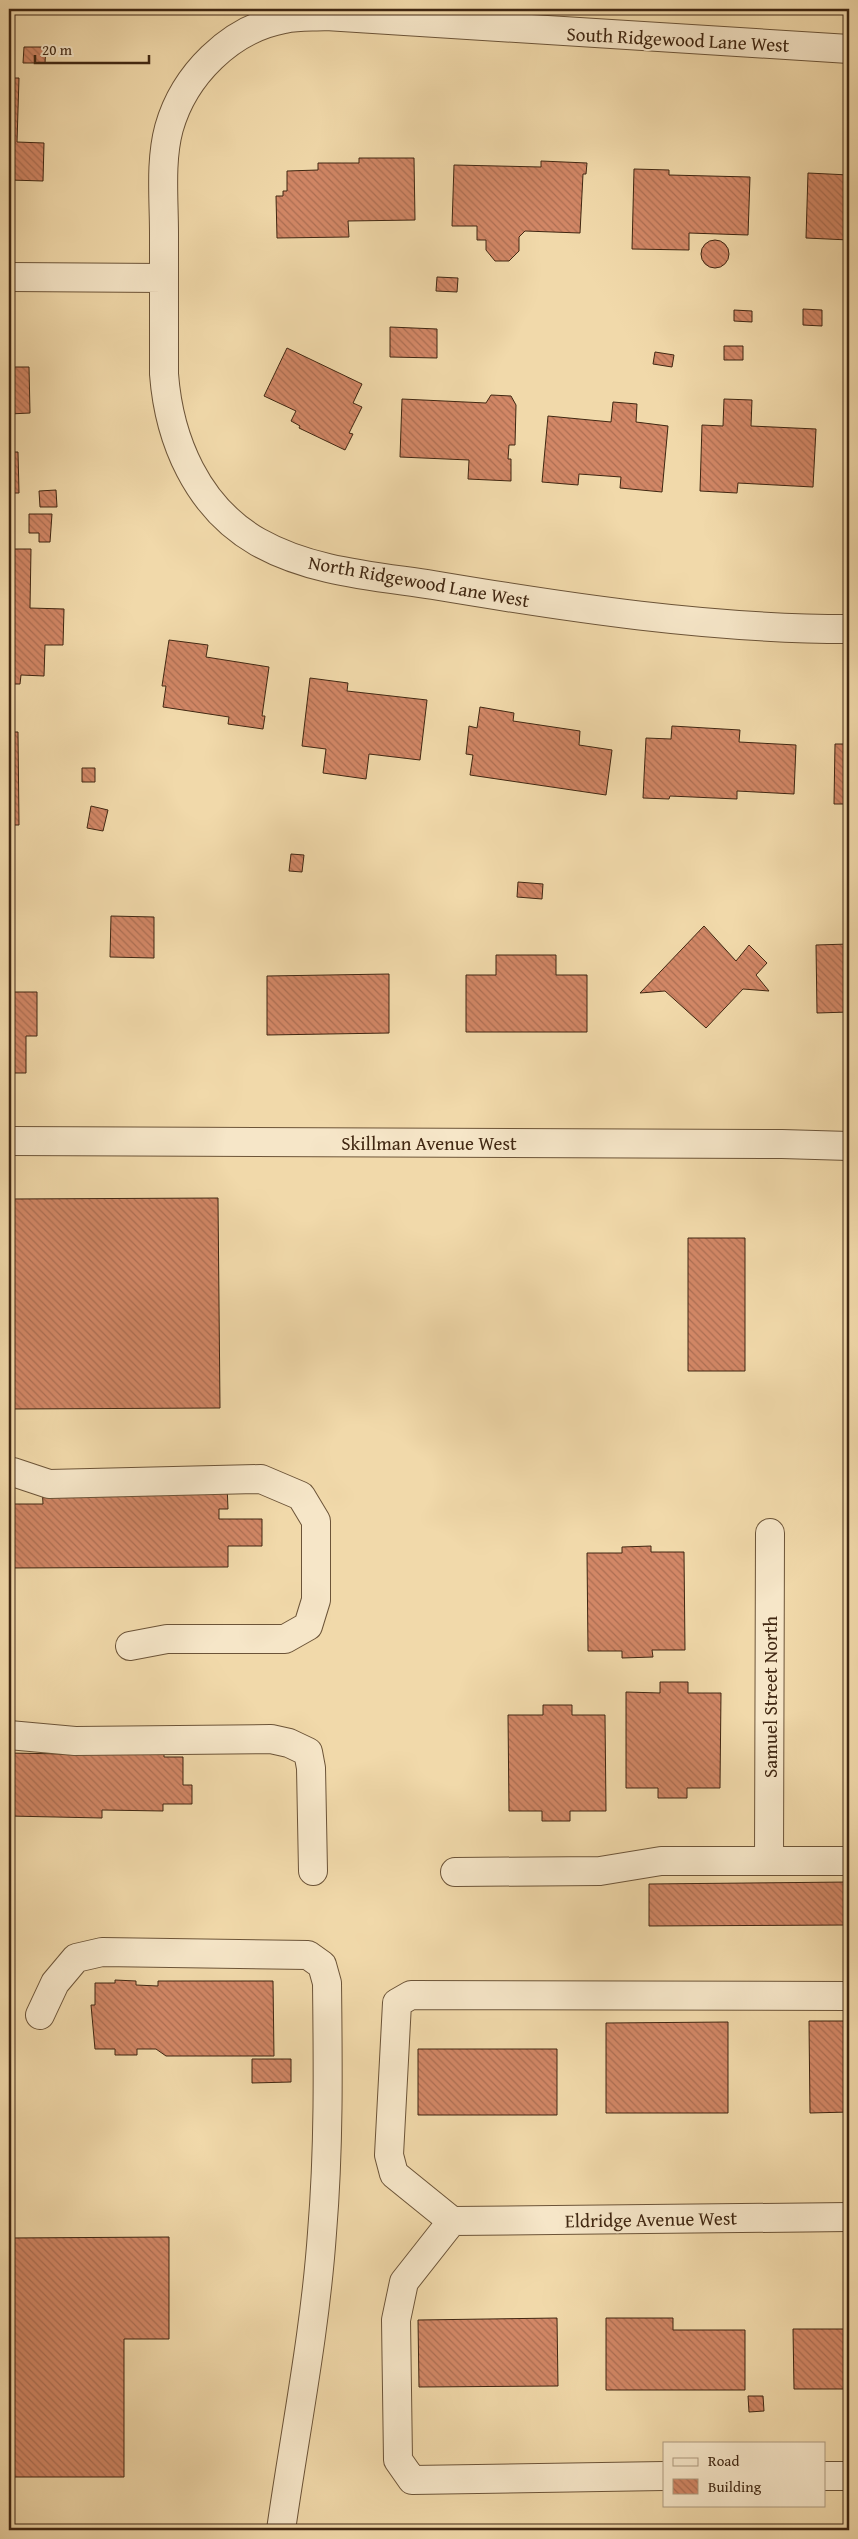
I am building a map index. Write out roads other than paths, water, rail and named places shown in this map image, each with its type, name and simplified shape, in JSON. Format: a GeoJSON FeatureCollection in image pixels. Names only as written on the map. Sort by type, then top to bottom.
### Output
{"type":"FeatureCollection","features":[{"type":"Feature","properties":{"kind":"street","name":"South Ridgewood Lane West"},"geometry":{"type":"LineString","coordinates":[[164,278],[164,169],[169,128],[185,90],[202,67],[222,48],[258,27],[284,19],[326,16],[849,49]]}},
{"type":"Feature","properties":{"kind":"street"},"geometry":{"type":"LineString","coordinates":[[9,277],[164,278]]}},
{"type":"Feature","properties":{"kind":"street","name":"North Ridgewood Lane West"},"geometry":{"type":"LineString","coordinates":[[164,278],[166,407],[178,447],[197,483],[224,516],[257,541],[294,560],[334,569],[534,601],[691,621],[849,629]]}},
{"type":"Feature","properties":{"kind":"street","name":"Skillman Avenue West"},"geometry":{"type":"LineString","coordinates":[[9,1141],[849,1146]]}},
{"type":"Feature","properties":{"kind":"street"},"geometry":{"type":"LineString","coordinates":[[13,1472],[49,1484],[261,1479],[301,1496],[316,1521],[316,1600],[308,1626],[286,1639],[168,1639],[130,1646]]}},
{"type":"Feature","properties":{"kind":"street","name":"Samuel Street North"},"geometry":{"type":"LineString","coordinates":[[770,1533],[770,1860]]}},
{"type":"Feature","properties":{"kind":"street"},"geometry":{"type":"LineString","coordinates":[[9,1735],[75,1741],[272,1740],[290,1743],[308,1752],[311,1768],[313,1871]]}},
{"type":"Feature","properties":{"kind":"street"},"geometry":{"type":"LineString","coordinates":[[455,1872],[600,1872],[660,1861],[770,1860],[849,1862]]}},
{"type":"Feature","properties":{"kind":"street"},"geometry":{"type":"LineString","coordinates":[[40,2015],[55,1982],[76,1958],[102,1952],[308,1955],[322,1965],[327,1982],[328,2137],[322,2235],[311,2334],[281,2530]]}},
{"type":"Feature","properties":{"kind":"street"},"geometry":{"type":"LineString","coordinates":[[663,2476],[412,2480],[398,2460],[396,2320],[404,2282],[452,2220],[394,2174],[388,2155],[397,2004],[411,1995],[849,1996]]}},
{"type":"Feature","properties":{"kind":"street","name":"Eldridge Avenue West"},"geometry":{"type":"LineString","coordinates":[[452,2220],[849,2217]]}},
{"type":"Feature","properties":{"kind":"street"},"geometry":{"type":"LineString","coordinates":[[826,2476],[849,2476]]}}]}
